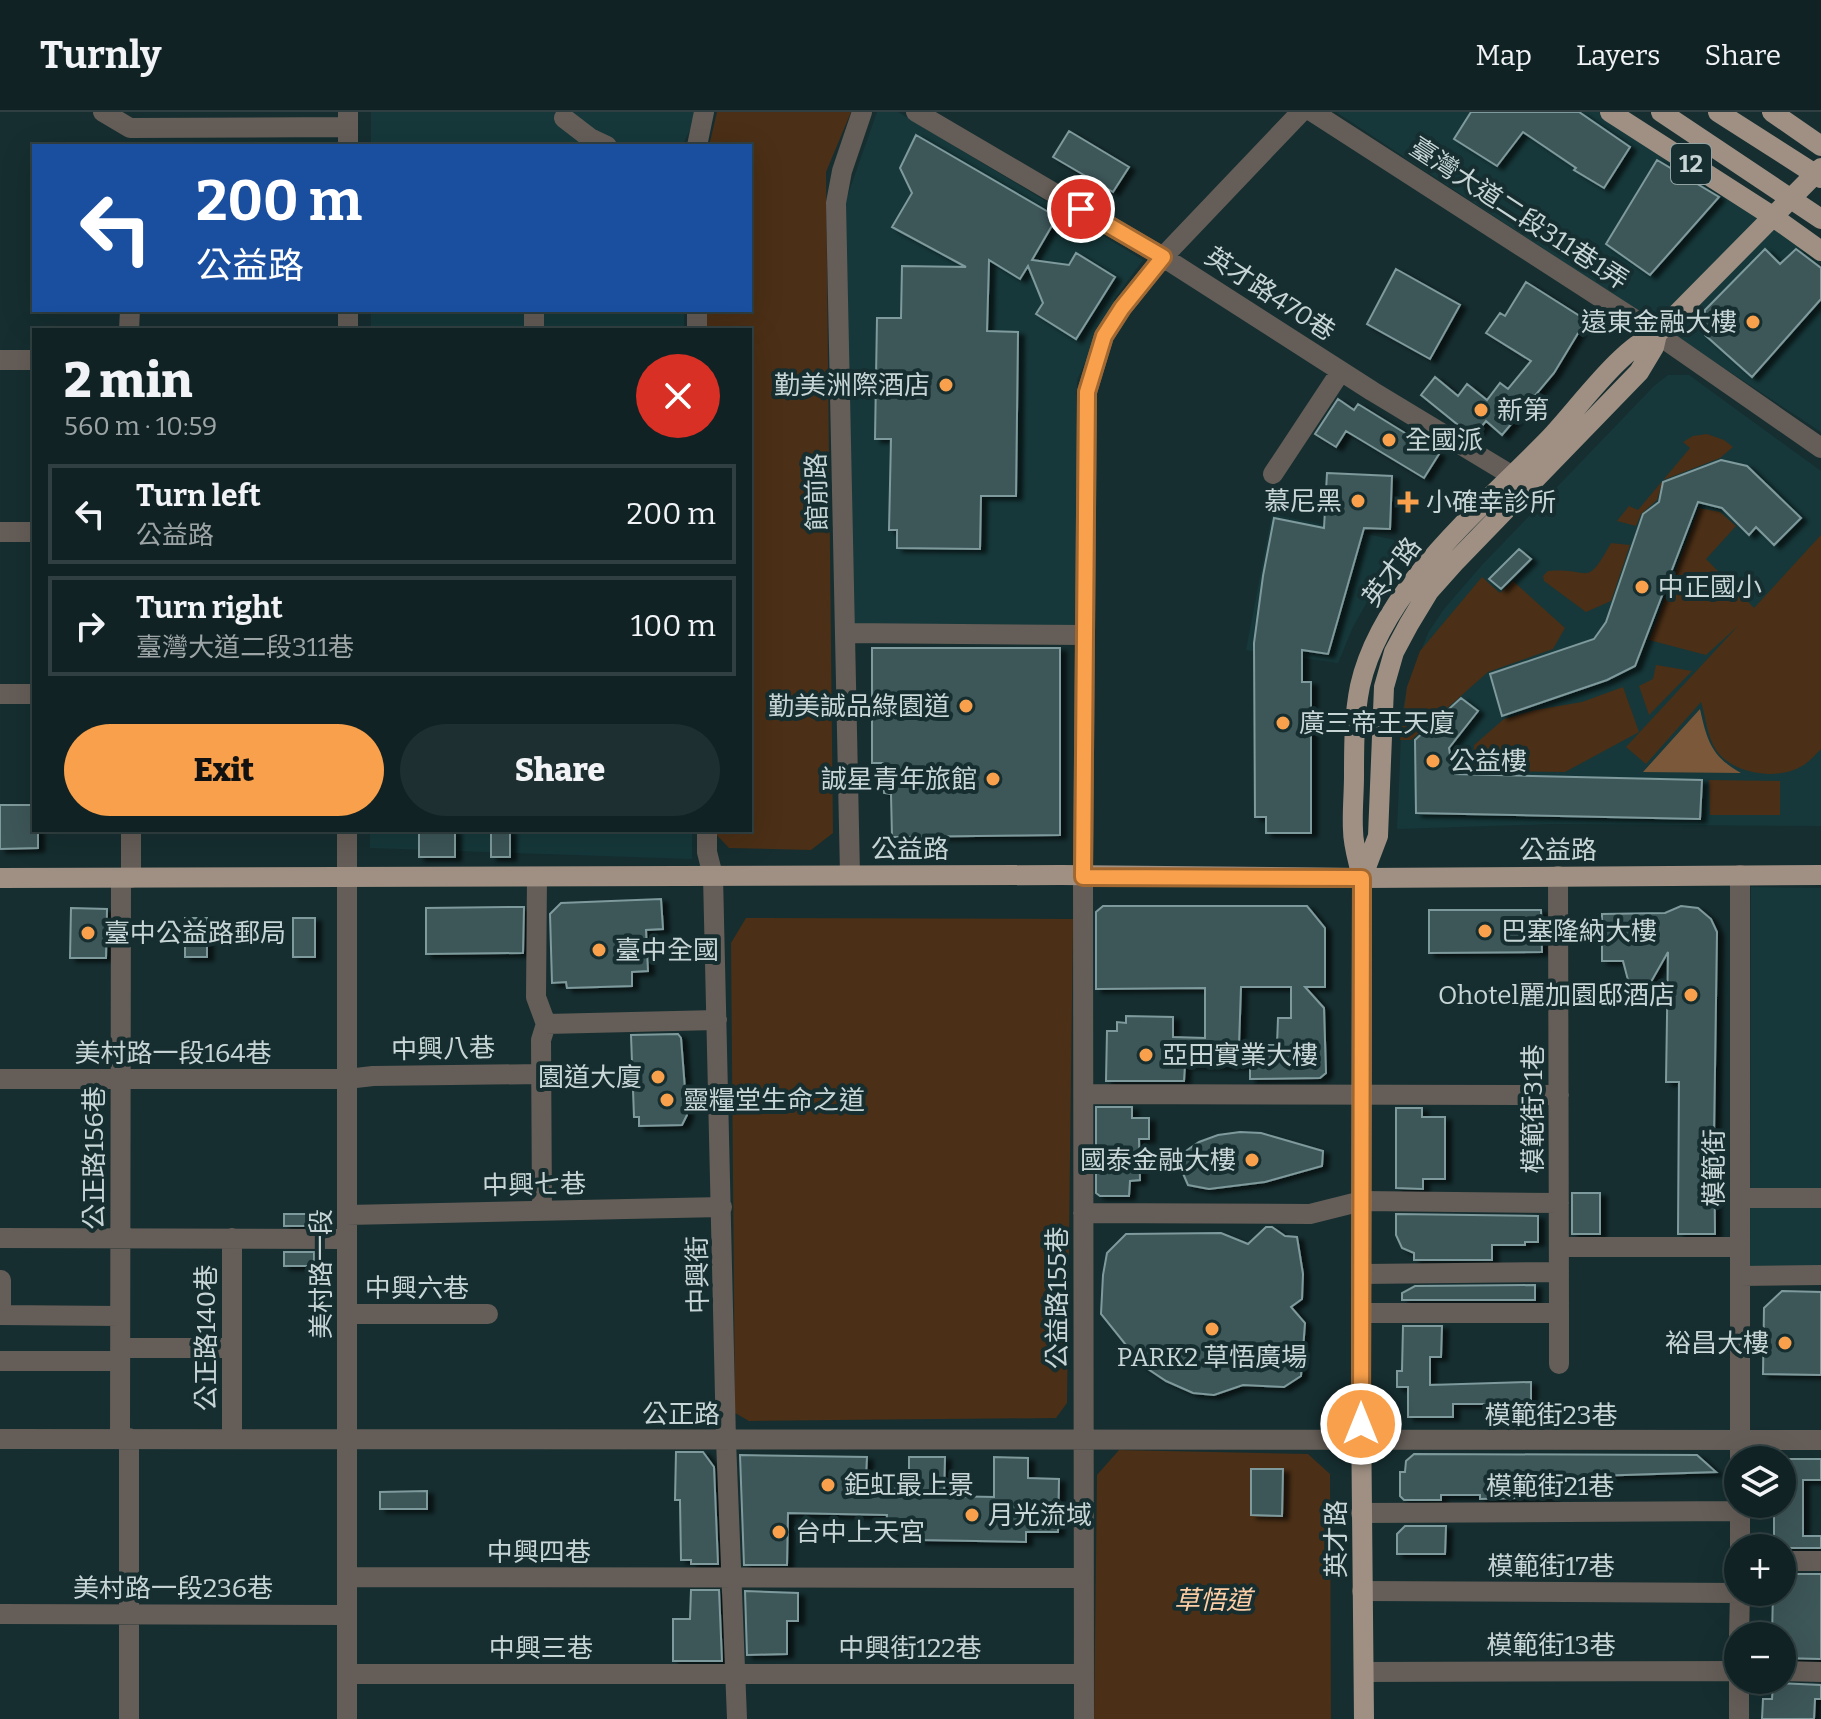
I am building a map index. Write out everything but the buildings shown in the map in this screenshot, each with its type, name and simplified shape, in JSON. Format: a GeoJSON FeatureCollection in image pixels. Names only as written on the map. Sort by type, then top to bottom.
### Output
{"type":"FeatureCollection","features":[{"type":"Feature","properties":{"kind":"main road","name":"12"},"geometry":{"type":"LineString","coordinates":[[1610,112],[1821,251]]}},
{"type":"Feature","properties":{"kind":"main road","name":"12"},"geometry":{"type":"LineString","coordinates":[[1661,112],[1821,219]]}},
{"type":"Feature","properties":{"kind":"main road","name":"12"},"geometry":{"type":"LineString","coordinates":[[1718,112],[1819,173]]}},
{"type":"Feature","properties":{"kind":"main road"},"geometry":{"type":"LineString","coordinates":[[1772,112],[1821,146]]}},
{"type":"Feature","properties":{"kind":"main road","name":"英才路"},"geometry":{"type":"LineString","coordinates":[[1364,1719],[1361,1513],[1362,878],[1353,833],[1354,735],[1360,687],[1367,663],[1384,626],[1411,584],[1511,475],[1625,354],[1643,339],[1657,334],[1772,216],[1819,173]]}},
{"type":"Feature","properties":{"kind":"main road","name":"英才路"},"geometry":{"type":"LineString","coordinates":[[1362,878],[1378,836],[1384,687],[1394,652],[1409,624],[1429,591],[1462,554],[1639,372],[1654,347],[1657,334]]}},
{"type":"Feature","properties":{"kind":"main road","name":"公益路"},"geometry":{"type":"LineString","coordinates":[[0,878],[1821,875]]}},
{"type":"Feature","properties":{"kind":"street"},"geometry":{"type":"LineString","coordinates":[[103,112],[130,137],[348,128]]}},
{"type":"Feature","properties":{"kind":"street"},"geometry":{"type":"LineString","coordinates":[[697,144],[704,112]]}},
{"type":"Feature","properties":{"kind":"street","name":"館前路"},"geometry":{"type":"LineString","coordinates":[[850,875],[836,203],[842,171],[862,112]]}},
{"type":"Feature","properties":{"kind":"street","name":"英才路470巷"},"geometry":{"type":"LineString","coordinates":[[916,112],[1163,257],[1511,475]]}},
{"type":"Feature","properties":{"kind":"street","name":"公益路155巷"},"geometry":{"type":"LineString","coordinates":[[1084,1719],[1083,877],[1087,392],[1104,336],[1122,308],[1163,257],[1301,112]]}},
{"type":"Feature","properties":{"kind":"street","name":"臺灣大道二段311巷1弄"},"geometry":{"type":"LineString","coordinates":[[1313,112],[1657,334],[1821,448]]}},
{"type":"Feature","properties":{"kind":"street"},"geometry":{"type":"LineString","coordinates":[[564,118],[603,144]]}},
{"type":"Feature","properties":{"kind":"street"},"geometry":{"type":"LineString","coordinates":[[0,360],[32,360]]}},
{"type":"Feature","properties":{"kind":"street"},"geometry":{"type":"LineString","coordinates":[[1273,474],[1341,371]]}},
{"type":"Feature","properties":{"kind":"street"},"geometry":{"type":"LineString","coordinates":[[0,532],[32,532]]}},
{"type":"Feature","properties":{"kind":"street"},"geometry":{"type":"LineString","coordinates":[[847,633],[1084,635]]}},
{"type":"Feature","properties":{"kind":"street"},"geometry":{"type":"LineString","coordinates":[[0,694],[32,694]]}},
{"type":"Feature","properties":{"kind":"street","name":"公正路156巷"},"geometry":{"type":"LineString","coordinates":[[129,1719],[125,1438],[120,1354],[120,1079],[126,878],[131,832]]}},
{"type":"Feature","properties":{"kind":"street","name":"美村路一段"},"geometry":{"type":"LineString","coordinates":[[347,832],[347,1719]]}},
{"type":"Feature","properties":{"kind":"street","name":"中興街"},"geometry":{"type":"LineString","coordinates":[[707,832],[707,852],[713,876],[726,1440],[737,1719]]}},
{"type":"Feature","properties":{"kind":"street","name":"模範街"},"geometry":{"type":"LineString","coordinates":[[1740,875],[1740,1446]]}},
{"type":"Feature","properties":{"kind":"street","name":"模範街31巷"},"geometry":{"type":"LineString","coordinates":[[1558,876],[1559,1364]]}},
{"type":"Feature","properties":{"kind":"street"},"geometry":{"type":"LineString","coordinates":[[537,877],[536,997],[546,1024],[541,1040],[542,1211]]}},
{"type":"Feature","properties":{"kind":"street"},"geometry":{"type":"LineString","coordinates":[[546,1024],[717,1020]]}},
{"type":"Feature","properties":{"kind":"street","name":"中興八巷"},"geometry":{"type":"LineString","coordinates":[[347,1079],[541,1074]]}},
{"type":"Feature","properties":{"kind":"street","name":"美村路一段164巷"},"geometry":{"type":"LineString","coordinates":[[0,1079],[347,1079]]}},
{"type":"Feature","properties":{"kind":"street"},"geometry":{"type":"LineString","coordinates":[[1084,1094],[1559,1095]]}},
{"type":"Feature","properties":{"kind":"street"},"geometry":{"type":"LineString","coordinates":[[1740,1198],[1821,1198]]}},
{"type":"Feature","properties":{"kind":"street"},"geometry":{"type":"LineString","coordinates":[[1083,1213],[1310,1214],[1362,1201],[1559,1203]]}},
{"type":"Feature","properties":{"kind":"street","name":"中興七巷"},"geometry":{"type":"LineString","coordinates":[[347,1215],[722,1207]]}},
{"type":"Feature","properties":{"kind":"street"},"geometry":{"type":"LineString","coordinates":[[0,1238],[347,1239]]}},
{"type":"Feature","properties":{"kind":"street","name":"公正路140巷"},"geometry":{"type":"LineString","coordinates":[[232,1238],[232,1439]]}},
{"type":"Feature","properties":{"kind":"street"},"geometry":{"type":"LineString","coordinates":[[1559,1247],[1740,1247]]}},
{"type":"Feature","properties":{"kind":"street"},"geometry":{"type":"LineString","coordinates":[[1362,1274],[1559,1272]]}},
{"type":"Feature","properties":{"kind":"street"},"geometry":{"type":"LineString","coordinates":[[1740,1276],[1821,1275]]}},
{"type":"Feature","properties":{"kind":"street"},"geometry":{"type":"LineString","coordinates":[[1,1280],[1,1315],[120,1316]]}},
{"type":"Feature","properties":{"kind":"street"},"geometry":{"type":"LineString","coordinates":[[1362,1313],[1559,1313]]}},
{"type":"Feature","properties":{"kind":"street","name":"中興六巷"},"geometry":{"type":"LineString","coordinates":[[347,1314],[488,1314]]}},
{"type":"Feature","properties":{"kind":"street"},"geometry":{"type":"LineString","coordinates":[[0,1361],[232,1348]]}},
{"type":"Feature","properties":{"kind":"street","name":"公正路"},"geometry":{"type":"LineString","coordinates":[[0,1439],[1362,1440]]}},
{"type":"Feature","properties":{"kind":"street","name":"模範街23巷"},"geometry":{"type":"LineString","coordinates":[[1362,1440],[1724,1450]]}},
{"type":"Feature","properties":{"kind":"street","name":"模範街23巷"},"geometry":{"type":"LineString","coordinates":[[1772,1446],[1821,1440]]}},
{"type":"Feature","properties":{"kind":"street","name":"模範街21巷"},"geometry":{"type":"LineString","coordinates":[[1361,1513],[1724,1508]]}},
{"type":"Feature","properties":{"kind":"street"},"geometry":{"type":"LineString","coordinates":[[1796,1561],[1821,1561]]}},
{"type":"Feature","properties":{"kind":"street","name":"中興四巷"},"geometry":{"type":"LineString","coordinates":[[347,1577],[1083,1578]]}},
{"type":"Feature","properties":{"kind":"street","name":"模範街17巷"},"geometry":{"type":"LineString","coordinates":[[1362,1591],[1724,1592]]}},
{"type":"Feature","properties":{"kind":"street","name":"美村路一段236巷"},"geometry":{"type":"LineString","coordinates":[[0,1614],[347,1615]]}},
{"type":"Feature","properties":{"kind":"street","name":"模範街13巷"},"geometry":{"type":"LineString","coordinates":[[1364,1672],[1724,1671]]}},
{"type":"Feature","properties":{"kind":"street"},"geometry":{"type":"LineString","coordinates":[[1796,1671],[1821,1672]]}},
{"type":"Feature","properties":{"kind":"street","name":"中興三巷"},"geometry":{"type":"LineString","coordinates":[[347,1674],[736,1674]]}},
{"type":"Feature","properties":{"kind":"street","name":"中興街122巷"},"geometry":{"type":"LineString","coordinates":[[736,1674],[1084,1674]]}},
{"type":"Feature","properties":{"kind":"street"},"geometry":{"type":"LineString","coordinates":[[1739,1694],[1739,1719]]}},
{"type":"Feature","properties":{"kind":"shaded area"},"geometry":{"type":"Polygon","coordinates":[[[371,112],[699,112],[683,144],[371,144],[371,112]]]}},
{"type":"Feature","properties":{"kind":"shaded area"},"geometry":{"type":"Polygon","coordinates":[[[877,112],[898,112],[1143,260],[1115,298],[1077,380],[1076,628],[853,626],[844,206],[877,112]]]}},
{"type":"Feature","properties":{"kind":"shaded area"},"geometry":{"type":"Polygon","coordinates":[[[1336,112],[1604,112],[1821,254],[1821,432],[1336,112]]]}},
{"type":"Feature","properties":{"kind":"shaded area"},"geometry":{"type":"Polygon","coordinates":[[[371,312],[684,312],[684,328],[371,328],[371,312]]]}},
{"type":"Feature","properties":{"kind":"shaded area","name":"中正國小"},"geometry":{"type":"Polygon","coordinates":[[[1668,375],[1689,375],[1821,471],[1821,826],[1551,824],[1397,829],[1402,715],[1407,687],[1428,633],[1482,565],[1668,375]]]}},
{"type":"Feature","properties":{"kind":"shaded area"},"geometry":{"type":"Polygon","coordinates":[[[1272,514],[1409,543],[1384,572],[1353,627],[1338,663],[1246,650],[1272,514]]]}},
{"type":"Feature","properties":{"kind":"shaded area"},"geometry":{"type":"Polygon","coordinates":[[[1700,709],[1712,747],[1723,761],[1741,773],[1643,772],[1700,709]]]}},
{"type":"Feature","properties":{"kind":"shaded area"},"geometry":{"type":"Polygon","coordinates":[[[370,832],[692,832],[692,859],[370,848],[370,832]]]}},
{"type":"Feature","properties":{"kind":"shaded area"},"geometry":{"type":"Polygon","coordinates":[[[1751,887],[1821,888],[1821,1270],[1750,1270],[1751,887]]]}},
{"type":"Feature","properties":{"kind":"green space"},"geometry":{"type":"Polygon","coordinates":[[[717,112],[851,112],[826,172],[833,833],[811,850],[729,848],[714,832],[752,832],[752,328],[707,328],[707,312],[752,312],[752,144],[709,144],[717,112]]]}},
{"type":"Feature","properties":{"kind":"green space"},"geometry":{"type":"Polygon","coordinates":[[[1707,434],[1733,447],[1720,458],[1663,480],[1690,448],[1683,442],[1693,436],[1707,434]]]}},
{"type":"Feature","properties":{"kind":"green space"},"geometry":{"type":"Polygon","coordinates":[[[1663,480],[1657,500],[1641,514],[1636,526],[1617,521],[1629,506],[1638,510],[1663,480]]]}},
{"type":"Feature","properties":{"kind":"green space"},"geometry":{"type":"Polygon","coordinates":[[[1699,508],[1720,512],[1736,526],[1706,559],[1754,608],[1821,535],[1821,749],[1792,771],[1756,773],[1723,758],[1711,739],[1701,702],[1646,764],[1626,747],[1738,626],[1706,655],[1649,640],[1699,508]]]}},
{"type":"Feature","properties":{"kind":"green space"},"geometry":{"type":"Polygon","coordinates":[[[1611,543],[1630,545],[1611,601],[1586,612],[1544,581],[1543,576],[1548,571],[1591,571],[1611,543]]]}},
{"type":"Feature","properties":{"kind":"green space"},"geometry":{"type":"Polygon","coordinates":[[[1482,577],[1500,593],[1513,581],[1565,628],[1553,649],[1488,672],[1411,740],[1400,740],[1407,687],[1420,651],[1482,577]]]}},
{"type":"Feature","properties":{"kind":"green space"},"geometry":{"type":"Polygon","coordinates":[[[1656,665],[1692,671],[1649,715],[1639,686],[1653,679],[1656,665]]]}},
{"type":"Feature","properties":{"kind":"green space"},"geometry":{"type":"Polygon","coordinates":[[[1623,687],[1639,732],[1565,772],[1473,771],[1474,745],[1504,719],[1582,702],[1623,687]]]}},
{"type":"Feature","properties":{"kind":"green space"},"geometry":{"type":"Polygon","coordinates":[[[1709,780],[1780,781],[1780,815],[1710,815],[1709,780]]]}},
{"type":"Feature","properties":{"kind":"green space"},"geometry":{"type":"Polygon","coordinates":[[[746,918],[1073,919],[1067,1403],[1056,1418],[749,1421],[735,1413],[731,943],[746,918]]]}},
{"type":"Feature","properties":{"kind":"green space","name":"草悟道"},"geometry":{"type":"Polygon","coordinates":[[[1119,1450],[1308,1454],[1330,1474],[1331,1719],[1094,1719],[1097,1475],[1119,1450]]]}},
{"type":"Feature","properties":{"kind":"place","name":"遠東金融大樓"},"geometry":{"type":"Point","coordinates":[1753,322]}},
{"type":"Feature","properties":{"kind":"place","name":"勤美洲際酒店"},"geometry":{"type":"Point","coordinates":[946,385]}},
{"type":"Feature","properties":{"kind":"place","name":"新第"},"geometry":{"type":"Point","coordinates":[1481,410]}},
{"type":"Feature","properties":{"kind":"place","name":"全國派"},"geometry":{"type":"Point","coordinates":[1389,440]}},
{"type":"Feature","properties":{"kind":"place","name":"慕尼黑"},"geometry":{"type":"Point","coordinates":[1358,501]}},
{"type":"Feature","properties":{"kind":"place","name":"小確幸診所"},"geometry":{"type":"Point","coordinates":[1408,502]}},
{"type":"Feature","properties":{"kind":"place","name":"中正國小"},"geometry":{"type":"Point","coordinates":[1642,587]}},
{"type":"Feature","properties":{"kind":"place","name":"勤美誠品綠園道"},"geometry":{"type":"Point","coordinates":[966,706]}},
{"type":"Feature","properties":{"kind":"place","name":"廣三帝王天廈"},"geometry":{"type":"Point","coordinates":[1283,723]}},
{"type":"Feature","properties":{"kind":"place","name":"公益樓"},"geometry":{"type":"Point","coordinates":[1433,761]}},
{"type":"Feature","properties":{"kind":"place","name":"誠星青年旅館"},"geometry":{"type":"Point","coordinates":[993,779]}},
{"type":"Feature","properties":{"kind":"place","name":"巴塞隆納大樓"},"geometry":{"type":"Point","coordinates":[1485,931]}},
{"type":"Feature","properties":{"kind":"place","name":"臺中公益路郵局"},"geometry":{"type":"Point","coordinates":[88,933]}},
{"type":"Feature","properties":{"kind":"place","name":"臺中全國"},"geometry":{"type":"Point","coordinates":[599,950]}},
{"type":"Feature","properties":{"kind":"place","name":"Ohotel麗加園邸酒店"},"geometry":{"type":"Point","coordinates":[1691,995]}},
{"type":"Feature","properties":{"kind":"place","name":"亞田實業大樓"},"geometry":{"type":"Point","coordinates":[1146,1055]}},
{"type":"Feature","properties":{"kind":"place","name":"園道大廈"},"geometry":{"type":"Point","coordinates":[658,1077]}},
{"type":"Feature","properties":{"kind":"place","name":"靈糧堂生命之道"},"geometry":{"type":"Point","coordinates":[667,1100]}},
{"type":"Feature","properties":{"kind":"place","name":"國泰金融大樓"},"geometry":{"type":"Point","coordinates":[1252,1160]}},
{"type":"Feature","properties":{"kind":"place","name":"PARK2 草悟廣場"},"geometry":{"type":"Point","coordinates":[1212,1329]}},
{"type":"Feature","properties":{"kind":"place","name":"裕昌大樓"},"geometry":{"type":"Point","coordinates":[1785,1343]}},
{"type":"Feature","properties":{"kind":"place","name":"鉅虹最上景"},"geometry":{"type":"Point","coordinates":[828,1485]}},
{"type":"Feature","properties":{"kind":"place","name":"月光流域"},"geometry":{"type":"Point","coordinates":[972,1515]}},
{"type":"Feature","properties":{"kind":"place","name":"台中上天宮"},"geometry":{"type":"Point","coordinates":[779,1532]}},
{"type":"Feature","properties":{"kind":"route"},"geometry":{"type":"LineString","coordinates":[[1081,209],[1163,257],[1104,336],[1087,392],[1083,877],[1362,878],[1361,1424]]}}]}
